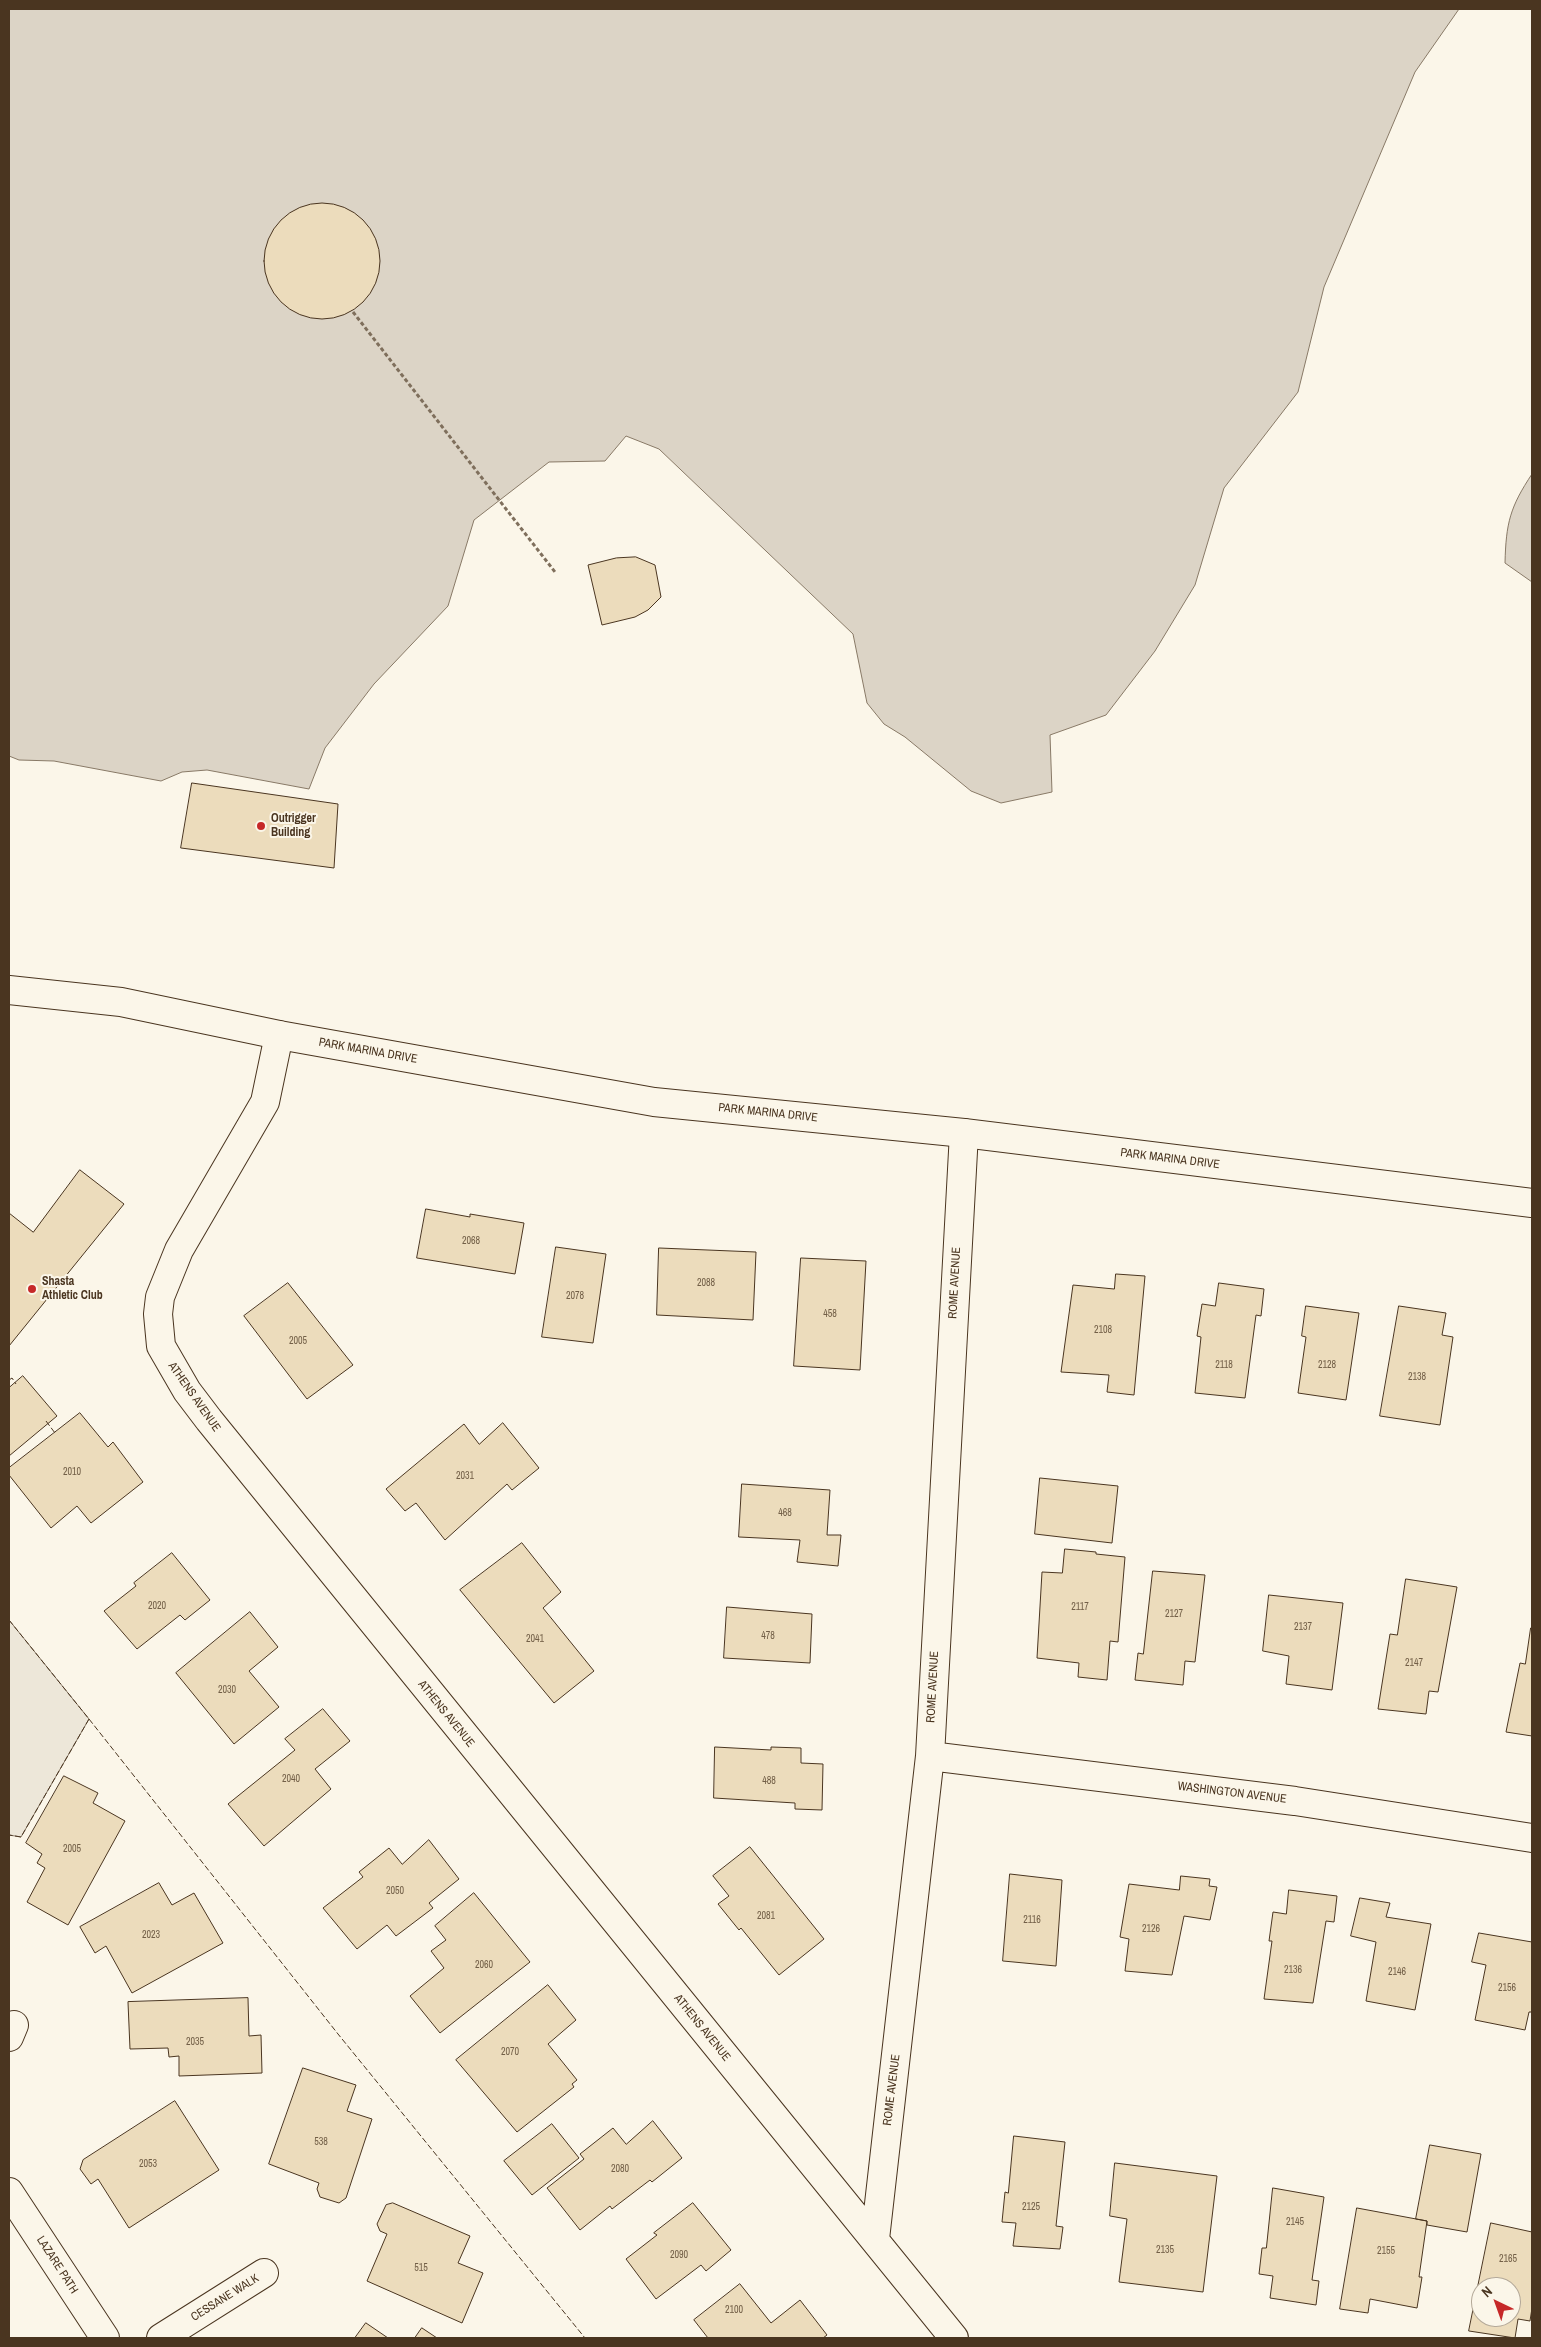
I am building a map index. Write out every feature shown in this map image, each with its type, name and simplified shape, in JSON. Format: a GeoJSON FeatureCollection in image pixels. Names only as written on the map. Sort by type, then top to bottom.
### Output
{"type":"FeatureCollection","features":[{"type":"Feature","properties":{"kind":"street","name":"PARK MARINA DRIVE"},"geometry":{"type":"LineString","coordinates":[[9,990],[120,1002],[279,1036],[654,1102],[964,1133],[1532,1203]]}},
{"type":"Feature","properties":{"kind":"street","name":"ATHENS AVENUE"},"geometry":{"type":"LineString","coordinates":[[279,1036],[265,1102],[179,1250],[160,1297],[159,1330],[162,1346],[168,1360],[187,1391],[209,1420],[954,2338]]}},
{"type":"Feature","properties":{"kind":"street","name":"ROME AVENUE"},"geometry":{"type":"LineString","coordinates":[[875,2239],[930,1756],[964,1133]]}},
{"type":"Feature","properties":{"kind":"street","name":"WASHINGTON AVENUE"},"geometry":{"type":"LineString","coordinates":[[930,1756],[1295,1801],[1532,1838]]}},
{"type":"Feature","properties":{"kind":"street","name":"LAZARE PATH"},"geometry":{"type":"LineString","coordinates":[[9,2192],[106,2338]]}},
{"type":"Feature","properties":{"kind":"street","name":"CESSANE WALK"},"geometry":{"type":"LineString","coordinates":[[161,2338],[264,2273]]}},
{"type":"Feature","properties":{"kind":"path"},"geometry":{"type":"LineString","coordinates":[[353,312],[555,572]]}},
{"type":"Feature","properties":{"kind":"shaded area"},"geometry":{"type":"Polygon","coordinates":[[[9,9],[1459,9],[1415,72],[1324,287],[1298,392],[1224,488],[1195,585],[1155,651],[1106,715],[1050,735],[1052,792],[1001,803],[971,791],[905,737],[884,724],[867,703],[853,634],[659,449],[626,436],[605,461],[549,462],[474,520],[448,606],[374,684],[325,748],[309,789],[207,770],[182,772],[161,781],[54,761],[19,760],[9,756],[9,9]]]}},
{"type":"Feature","properties":{"kind":"shaded area"},"geometry":{"type":"Polygon","coordinates":[[[1532,474],[1532,582],[1505,563],[1508,526],[1514,506],[1532,474]]]}},
{"type":"Feature","properties":{"kind":"shaded area"},"geometry":{"type":"Polygon","coordinates":[[[9,1620],[89,1719],[21,1837],[9,1835],[9,1620]]]}},
{"type":"Feature","properties":{"kind":"building"},"geometry":{"type":"Polygon","coordinates":[[[322,203],[344,207],[354,212],[363,220],[371,229],[376,239],[380,261],[376,283],[371,293],[363,302],[354,310],[344,315],[322,319],[300,315],[290,310],[281,302],[273,293],[268,283],[264,261],[268,239],[273,229],[281,220],[290,212],[300,207],[322,203]]]}},
{"type":"Feature","properties":{"kind":"building"},"geometry":{"type":"Polygon","coordinates":[[[636,557],[655,565],[661,597],[648,610],[635,617],[602,625],[588,565],[616,558],[636,557]]]}},
{"type":"Feature","properties":{"kind":"building","name":"Outrigger Building"},"geometry":{"type":"Polygon","coordinates":[[[192,783],[338,804],[334,868],[181,848],[192,783]]]}},
{"type":"Feature","properties":{"kind":"building","name":"Shasta Athletic Club"},"geometry":{"type":"Polygon","coordinates":[[[80,1170],[124,1204],[9,1346],[9,1213],[33,1232],[80,1170]]]}},
{"type":"Feature","properties":{"kind":"building"},"geometry":{"type":"Polygon","coordinates":[[[426,1209],[470,1217],[470,1214],[524,1223],[515,1274],[417,1258],[426,1209]]]}},
{"type":"Feature","properties":{"kind":"building"},"geometry":{"type":"Polygon","coordinates":[[[556,1247],[606,1254],[593,1343],[542,1337],[556,1247]]]}},
{"type":"Feature","properties":{"kind":"building"},"geometry":{"type":"Polygon","coordinates":[[[659,1248],[756,1252],[753,1320],[657,1315],[659,1248]]]}},
{"type":"Feature","properties":{"kind":"building"},"geometry":{"type":"Polygon","coordinates":[[[801,1258],[866,1261],[860,1370],[794,1366],[801,1258]]]}},
{"type":"Feature","properties":{"kind":"building"},"geometry":{"type":"Polygon","coordinates":[[[1116,1274],[1145,1276],[1134,1395],[1107,1392],[1109,1375],[1061,1372],[1073,1285],[1114,1289],[1116,1274]]]}},
{"type":"Feature","properties":{"kind":"building"},"geometry":{"type":"Polygon","coordinates":[[[288,1283],[353,1365],[307,1399],[244,1316],[288,1283]]]}},
{"type":"Feature","properties":{"kind":"building"},"geometry":{"type":"Polygon","coordinates":[[[1219,1283],[1264,1289],[1261,1316],[1256,1315],[1245,1398],[1195,1393],[1201,1337],[1197,1336],[1202,1304],[1215,1306],[1219,1283]]]}},
{"type":"Feature","properties":{"kind":"building"},"geometry":{"type":"Polygon","coordinates":[[[1306,1306],[1359,1313],[1346,1400],[1298,1393],[1306,1337],[1302,1336],[1306,1306]]]}},
{"type":"Feature","properties":{"kind":"building"},"geometry":{"type":"Polygon","coordinates":[[[1399,1306],[1446,1313],[1442,1335],[1453,1337],[1440,1425],[1380,1416],[1399,1306]]]}},
{"type":"Feature","properties":{"kind":"building"},"geometry":{"type":"Polygon","coordinates":[[[23,1376],[57,1416],[9,1456],[9,1388],[23,1376]]]}},
{"type":"Feature","properties":{"kind":"building"},"geometry":{"type":"Polygon","coordinates":[[[80,1413],[108,1447],[113,1442],[143,1482],[91,1523],[77,1506],[51,1528],[9,1475],[9,1468],[80,1413]]]}},
{"type":"Feature","properties":{"kind":"building"},"geometry":{"type":"Polygon","coordinates":[[[503,1423],[539,1468],[512,1490],[507,1484],[445,1540],[416,1503],[405,1511],[386,1489],[464,1424],[479,1444],[503,1423]]]}},
{"type":"Feature","properties":{"kind":"building"},"geometry":{"type":"Polygon","coordinates":[[[1040,1478],[1118,1486],[1112,1543],[1035,1534],[1040,1478]]]}},
{"type":"Feature","properties":{"kind":"building"},"geometry":{"type":"Polygon","coordinates":[[[742,1484],[830,1490],[827,1535],[841,1535],[838,1566],[797,1562],[800,1540],[739,1537],[742,1484]]]}},
{"type":"Feature","properties":{"kind":"building"},"geometry":{"type":"Polygon","coordinates":[[[522,1543],[561,1592],[543,1608],[594,1671],[554,1703],[460,1590],[522,1543]]]}},
{"type":"Feature","properties":{"kind":"building"},"geometry":{"type":"Polygon","coordinates":[[[1065,1549],[1125,1557],[1118,1642],[1110,1641],[1107,1680],[1078,1677],[1079,1663],[1037,1658],[1042,1572],[1062,1573],[1065,1549]]]}},
{"type":"Feature","properties":{"kind":"building"},"geometry":{"type":"Polygon","coordinates":[[[172,1553],[210,1600],[185,1620],[180,1615],[137,1649],[104,1611],[136,1586],[134,1583],[172,1553]]]}},
{"type":"Feature","properties":{"kind":"building"},"geometry":{"type":"Polygon","coordinates":[[[1153,1571],[1205,1575],[1195,1662],[1185,1661],[1183,1685],[1135,1680],[1138,1653],[1143,1654],[1153,1571]]]}},
{"type":"Feature","properties":{"kind":"building"},"geometry":{"type":"Polygon","coordinates":[[[1406,1579],[1457,1587],[1438,1692],[1429,1691],[1426,1714],[1378,1709],[1390,1634],[1397,1635],[1406,1579]]]}},
{"type":"Feature","properties":{"kind":"building"},"geometry":{"type":"Polygon","coordinates":[[[1269,1595],[1343,1603],[1332,1690],[1286,1684],[1289,1656],[1263,1651],[1269,1595]]]}},
{"type":"Feature","properties":{"kind":"building"},"geometry":{"type":"Polygon","coordinates":[[[727,1607],[812,1614],[810,1663],[724,1658],[727,1607]]]}},
{"type":"Feature","properties":{"kind":"building"},"geometry":{"type":"Polygon","coordinates":[[[250,1612],[278,1647],[249,1671],[279,1707],[234,1744],[176,1673],[250,1612]]]}},
{"type":"Feature","properties":{"kind":"building"},"geometry":{"type":"Polygon","coordinates":[[[1531,1628],[1532,1736],[1506,1732],[1520,1663],[1525,1664],[1531,1628]]]}},
{"type":"Feature","properties":{"kind":"building"},"geometry":{"type":"Polygon","coordinates":[[[323,1709],[350,1741],[315,1769],[331,1789],[264,1846],[228,1804],[295,1750],[285,1739],[323,1709]]]}},
{"type":"Feature","properties":{"kind":"building"},"geometry":{"type":"Polygon","coordinates":[[[715,1747],[771,1750],[771,1747],[801,1748],[801,1763],[823,1764],[822,1810],[795,1809],[795,1803],[714,1798],[715,1747]]]}},
{"type":"Feature","properties":{"kind":"building"},"geometry":{"type":"Polygon","coordinates":[[[64,1776],[98,1793],[93,1803],[125,1821],[68,1925],[27,1902],[45,1868],[37,1863],[42,1854],[26,1843],[64,1776]]]}},
{"type":"Feature","properties":{"kind":"building"},"geometry":{"type":"Polygon","coordinates":[[[429,1840],[459,1879],[429,1903],[433,1908],[396,1936],[387,1925],[357,1949],[323,1908],[363,1877],[359,1872],[389,1848],[402,1864],[429,1840]]]}},
{"type":"Feature","properties":{"kind":"building"},"geometry":{"type":"Polygon","coordinates":[[[750,1847],[824,1939],[779,1975],[741,1928],[739,1930],[718,1904],[729,1896],[713,1876],[750,1847]]]}},
{"type":"Feature","properties":{"kind":"building"},"geometry":{"type":"Polygon","coordinates":[[[1010,1874],[1062,1880],[1056,1966],[1003,1961],[1010,1874]]]}},
{"type":"Feature","properties":{"kind":"building"},"geometry":{"type":"Polygon","coordinates":[[[1181,1876],[1210,1879],[1209,1886],[1217,1887],[1210,1920],[1184,1916],[1172,1975],[1125,1971],[1129,1939],[1120,1937],[1129,1884],[1179,1890],[1181,1876]]]}},
{"type":"Feature","properties":{"kind":"building"},"geometry":{"type":"Polygon","coordinates":[[[159,1883],[172,1905],[194,1893],[223,1943],[132,1993],[106,1946],[95,1953],[80,1927],[159,1883]]]}},
{"type":"Feature","properties":{"kind":"building"},"geometry":{"type":"Polygon","coordinates":[[[1289,1890],[1337,1896],[1334,1922],[1326,1921],[1313,2003],[1264,1999],[1272,1941],[1269,1941],[1273,1912],[1286,1914],[1289,1890]]]}},
{"type":"Feature","properties":{"kind":"building"},"geometry":{"type":"Polygon","coordinates":[[[474,1893],[530,1962],[440,2033],[410,1996],[444,1968],[431,1951],[446,1940],[435,1926],[474,1893]]]}},
{"type":"Feature","properties":{"kind":"building"},"geometry":{"type":"Polygon","coordinates":[[[1360,1898],[1390,1903],[1386,1917],[1431,1924],[1415,2010],[1366,2001],[1376,1942],[1351,1936],[1360,1898]]]}},
{"type":"Feature","properties":{"kind":"building"},"geometry":{"type":"Polygon","coordinates":[[[1479,1933],[1532,1942],[1532,2012],[1529,2012],[1525,2030],[1475,2020],[1486,1965],[1472,1962],[1479,1933]]]}},
{"type":"Feature","properties":{"kind":"building"},"geometry":{"type":"Polygon","coordinates":[[[548,1985],[576,2020],[548,2044],[577,2080],[572,2084],[574,2087],[517,2132],[456,2060],[548,1985]]]}},
{"type":"Feature","properties":{"kind":"building"},"geometry":{"type":"Polygon","coordinates":[[[248,1998],[249,2036],[261,2035],[262,2073],[179,2076],[179,2056],[169,2057],[168,2048],[130,2049],[128,2002],[248,1998]]]}},
{"type":"Feature","properties":{"kind":"building"},"geometry":{"type":"Polygon","coordinates":[[[303,2068],[356,2085],[347,2111],[372,2119],[346,2198],[339,2203],[320,2197],[317,2189],[319,2183],[269,2164],[303,2068]]]}},
{"type":"Feature","properties":{"kind":"building"},"geometry":{"type":"Polygon","coordinates":[[[175,2101],[219,2170],[129,2228],[98,2179],[91,2184],[80,2169],[83,2160],[175,2101]]]}},
{"type":"Feature","properties":{"kind":"building"},"geometry":{"type":"Polygon","coordinates":[[[653,2121],[682,2158],[652,2182],[650,2180],[612,2209],[610,2206],[580,2230],[547,2188],[584,2159],[580,2154],[613,2128],[626,2144],[653,2121]]]}},
{"type":"Feature","properties":{"kind":"building"},"geometry":{"type":"Polygon","coordinates":[[[552,2124],[579,2158],[532,2195],[504,2161],[552,2124]]]}},
{"type":"Feature","properties":{"kind":"building"},"geometry":{"type":"Polygon","coordinates":[[[1014,2136],[1065,2142],[1056,2226],[1063,2227],[1060,2249],[1013,2246],[1016,2223],[1002,2222],[1005,2192],[1008,2193],[1014,2136]]]}},
{"type":"Feature","properties":{"kind":"building"},"geometry":{"type":"Polygon","coordinates":[[[1430,2145],[1481,2154],[1467,2232],[1427,2225],[1427,2221],[1416,2219],[1430,2145]]]}},
{"type":"Feature","properties":{"kind":"building"},"geometry":{"type":"Polygon","coordinates":[[[1115,2163],[1217,2176],[1203,2292],[1119,2282],[1127,2219],[1110,2216],[1115,2163]]]}},
{"type":"Feature","properties":{"kind":"building"},"geometry":{"type":"Polygon","coordinates":[[[1273,2188],[1324,2197],[1312,2280],[1319,2281],[1316,2305],[1270,2298],[1273,2276],[1259,2274],[1262,2248],[1266,2248],[1273,2188]]]}},
{"type":"Feature","properties":{"kind":"building"},"geometry":{"type":"Polygon","coordinates":[[[393,2203],[470,2236],[458,2263],[483,2273],[462,2323],[367,2281],[387,2234],[380,2231],[377,2224],[386,2205],[393,2203]]]}},
{"type":"Feature","properties":{"kind":"building"},"geometry":{"type":"Polygon","coordinates":[[[693,2203],[731,2250],[706,2271],[701,2265],[656,2299],[626,2259],[657,2235],[654,2233],[693,2203]]]}},
{"type":"Feature","properties":{"kind":"building"},"geometry":{"type":"Polygon","coordinates":[[[1357,2208],[1427,2221],[1419,2277],[1422,2277],[1417,2308],[1370,2299],[1368,2313],[1340,2309],[1357,2208]]]}},
{"type":"Feature","properties":{"kind":"building"},"geometry":{"type":"Polygon","coordinates":[[[1491,2223],[1532,2232],[1532,2308],[1530,2321],[1521,2320],[1521,2277],[1480,2277],[1491,2223]]]}},
{"type":"Feature","properties":{"kind":"building"},"geometry":{"type":"Polygon","coordinates":[[[740,2284],[771,2323],[800,2300],[827,2335],[823,2338],[708,2338],[694,2320],[740,2284]]]}},
{"type":"Feature","properties":{"kind":"building"},"geometry":{"type":"Polygon","coordinates":[[[1471,2321],[1471,2327],[1517,2327],[1515,2338],[1469,2331],[1471,2321]]]}},
{"type":"Feature","properties":{"kind":"building"},"geometry":{"type":"Polygon","coordinates":[[[366,2323],[388,2338],[355,2338],[366,2323]]]}},
{"type":"Feature","properties":{"kind":"building"},"geometry":{"type":"Polygon","coordinates":[[[422,2328],[437,2338],[415,2338],[422,2328]]]}},
{"type":"Feature","properties":{"kind":"fence"},"geometry":{"type":"LineString","coordinates":[[9,1380],[12,1378],[16,1384]]}},
{"type":"Feature","properties":{"kind":"fence"},"geometry":{"type":"LineString","coordinates":[[46,1421],[55,1433]]}},
{"type":"Feature","properties":{"kind":"fence"},"geometry":{"type":"LineString","coordinates":[[9,1620],[89,1719],[21,1837],[9,1835]]}},
{"type":"Feature","properties":{"kind":"fence"},"geometry":{"type":"LineString","coordinates":[[89,1719],[338,2034],[585,2338]]}},
{"type":"Feature","properties":{"kind":"place","name":"Outrigger Building"},"geometry":{"type":"Point","coordinates":[261,826]}},
{"type":"Feature","properties":{"kind":"place","name":"Shasta Athletic Club"},"geometry":{"type":"Point","coordinates":[32,1289]}}]}
